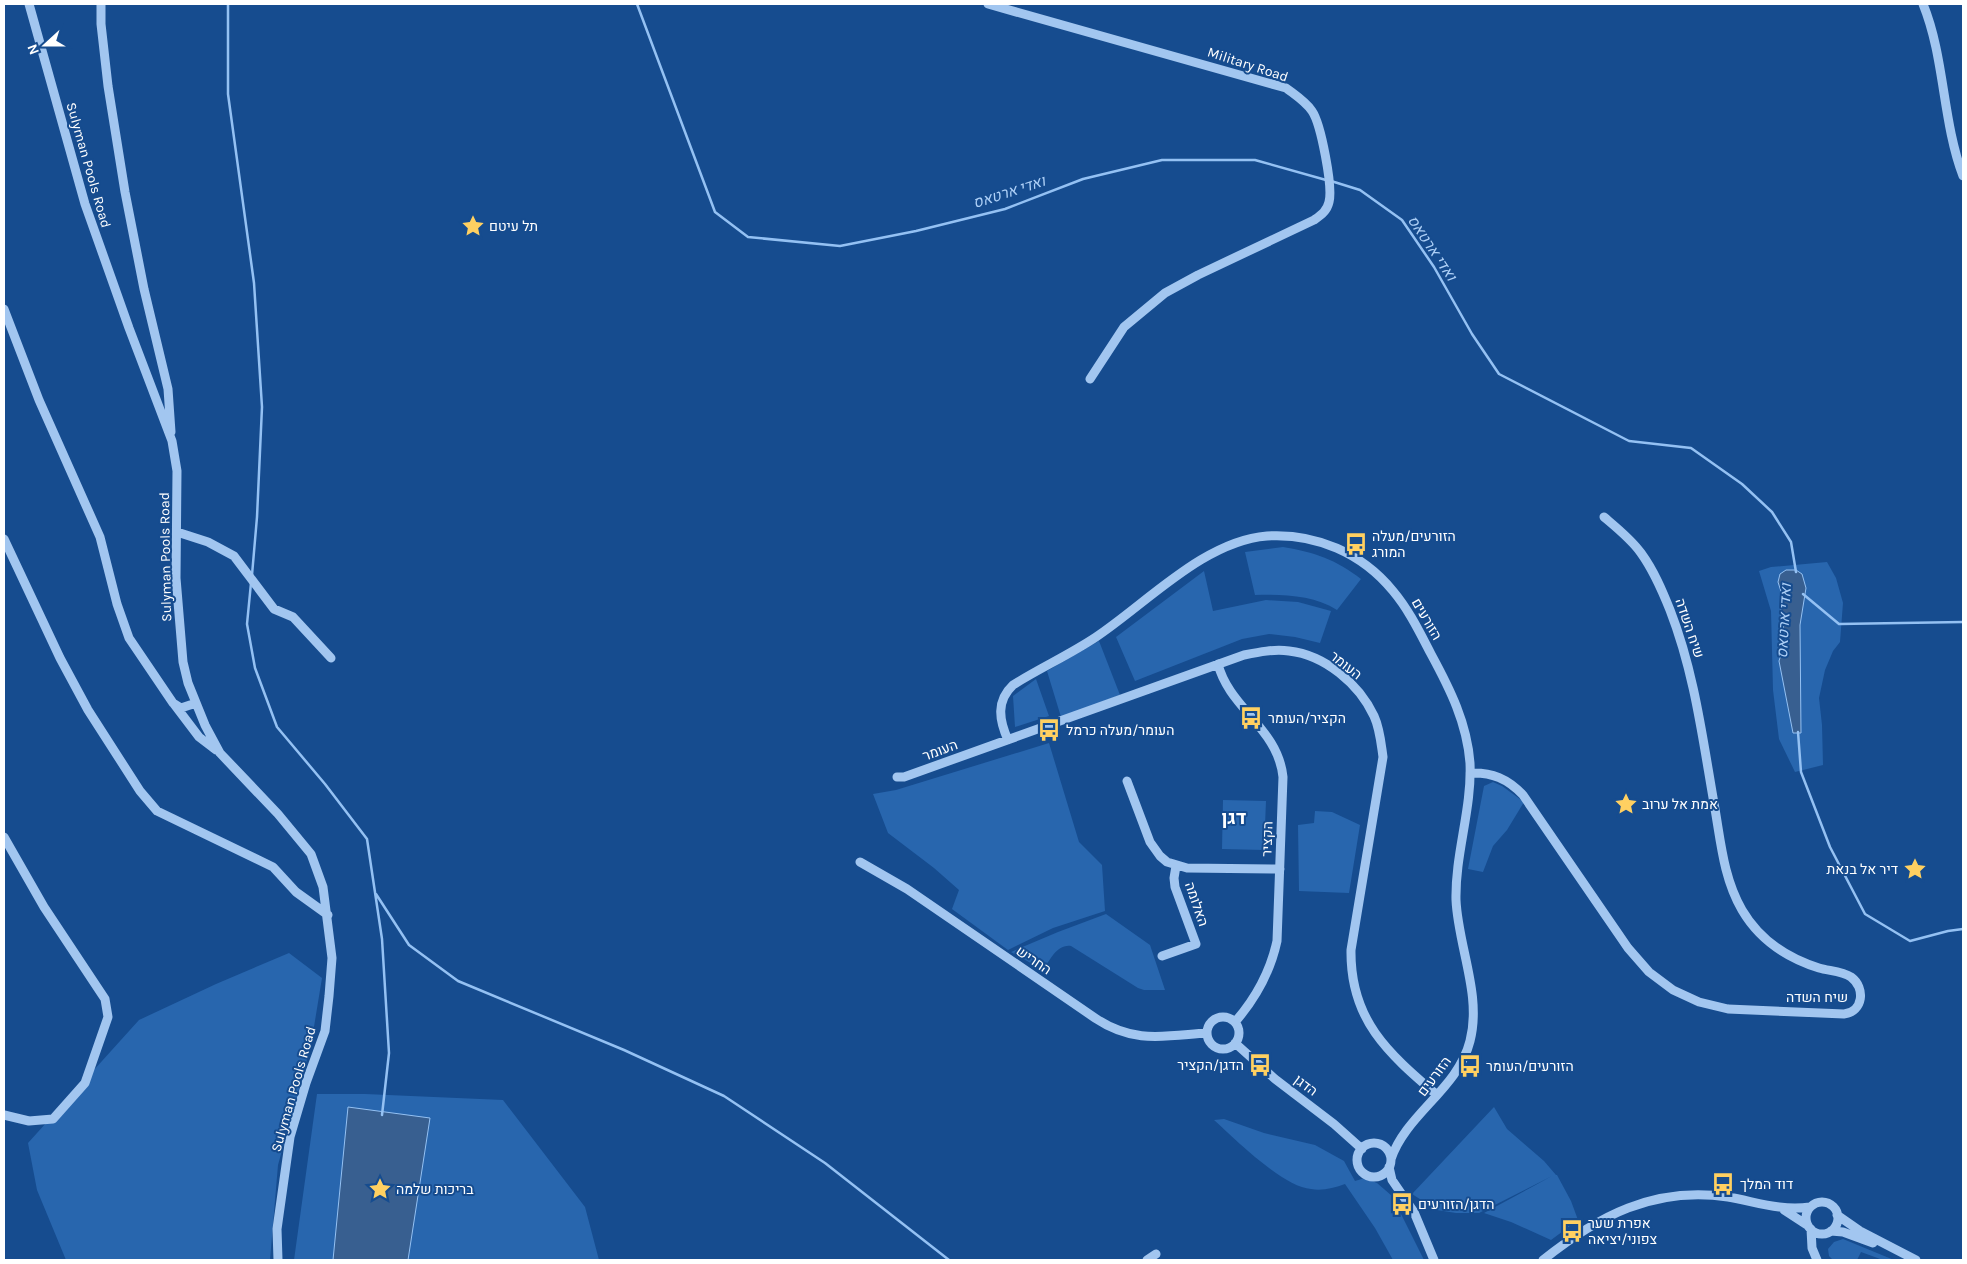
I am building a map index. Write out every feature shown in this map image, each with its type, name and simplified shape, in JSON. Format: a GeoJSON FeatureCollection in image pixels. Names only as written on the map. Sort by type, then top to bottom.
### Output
{"type":"FeatureCollection","features":[{"type":"Feature","properties":{"kind":"street","name":"Sulyman Pools Road"},"geometry":{"type":"LineString","coordinates":[[28,4],[85,204],[172,441],[177,471],[176,578],[183,662],[188,683],[205,725],[220,753],[278,814],[311,854],[323,888],[328,915],[332,958],[325,1031],[306,1083],[290,1137],[277,1229],[278,1260]]}},
{"type":"Feature","properties":{"kind":"street"},"geometry":{"type":"LineString","coordinates":[[101,4],[101,24],[108,86],[125,192],[144,289],[168,389],[172,441]]}},
{"type":"Feature","properties":{"kind":"street","name":"Military Road"},"geometry":{"type":"LineString","coordinates":[[988,4],[1286,88],[1302,99],[1313,112],[1325,150],[1330,201],[1326,211],[1314,220],[1198,275],[1165,293],[1124,326],[1090,378]]}},
{"type":"Feature","properties":{"kind":"street"},"geometry":{"type":"LineString","coordinates":[[1923,4],[1931,24],[1952,143],[1963,176]]}},
{"type":"Feature","properties":{"kind":"street"},"geometry":{"type":"LineString","coordinates":[[4,309],[43,408],[100,537],[117,604],[129,638],[173,703],[199,737],[220,753]]}},
{"type":"Feature","properties":{"kind":"street","name":"שיח השדה"},"geometry":{"type":"LineString","coordinates":[[1470,773],[1484,773],[1497,776],[1508,782],[1523,795],[1628,948],[1649,972],[1673,990],[1699,1002],[1728,1009],[1844,1014],[1853,1012],[1858,1006],[1860,992],[1852,978],[1804,963],[1776,947],[1754,926],[1738,902],[1732,890],[1724,863],[1694,691],[1682,642],[1651,568],[1632,542],[1604,517]]}},
{"type":"Feature","properties":{"kind":"street"},"geometry":{"type":"LineString","coordinates":[[177,532],[208,542],[234,556],[274,609],[293,617],[331,658]]}},
{"type":"Feature","properties":{"kind":"street","name":"הזורעים"},"geometry":{"type":"LineString","coordinates":[[1008,740],[1003,727],[1000,708],[1004,696],[1013,685],[1097,637],[1193,565],[1216,551],[1240,541],[1265,536],[1289,536],[1312,539],[1335,547],[1357,558],[1376,573],[1394,591],[1409,613],[1453,696],[1467,740],[1470,773],[1456,894],[1458,919],[1472,995],[1473,1023],[1470,1040],[1465,1056],[1457,1071],[1406,1132]]}},
{"type":"Feature","properties":{"kind":"street"},"geometry":{"type":"LineString","coordinates":[[5,544],[60,658],[88,710],[140,791],[157,811],[273,867],[296,892],[328,915]]}},
{"type":"Feature","properties":{"kind":"street","name":"העומר"},"geometry":{"type":"LineString","coordinates":[[897,777],[904,777],[1244,655],[1268,650],[1291,651],[1312,657],[1332,667],[1349,681],[1363,698],[1374,716],[1380,736],[1383,757],[1353,934],[1351,950],[1352,980],[1360,1009],[1376,1036],[1398,1062],[1438,1095]]}},
{"type":"Feature","properties":{"kind":"street","name":"הקציר"},"geometry":{"type":"LineString","coordinates":[[1218,664],[1227,686],[1273,744],[1281,762],[1283,782],[1278,930],[1271,963],[1257,994],[1235,1022]]}},
{"type":"Feature","properties":{"kind":"street"},"geometry":{"type":"LineString","coordinates":[[173,703],[181,708],[196,703]]}},
{"type":"Feature","properties":{"kind":"street","name":"האלומה"},"geometry":{"type":"LineString","coordinates":[[1127,781],[1153,848],[1163,860],[1176,866],[1280,869]]}},
{"type":"Feature","properties":{"kind":"street"},"geometry":{"type":"LineString","coordinates":[[4,836],[44,907],[105,999],[108,1017],[85,1083],[53,1119],[29,1121],[4,1115]]}},
{"type":"Feature","properties":{"kind":"street","name":"החריש"},"geometry":{"type":"LineString","coordinates":[[860,862],[908,889],[1115,1030],[1143,1037],[1207,1033]]}},
{"type":"Feature","properties":{"kind":"street","name":"האלומה"},"geometry":{"type":"LineString","coordinates":[[1162,956],[1196,944],[1175,887],[1176,866]]}},
{"type":"Feature","properties":{"kind":"street"},"geometry":{"type":"LineString","coordinates":[[1227,1017],[1235,1022],[1239,1034],[1235,1043],[1226,1048],[1216,1047],[1209,1040],[1207,1033],[1210,1024],[1217,1018],[1227,1017]]}},
{"type":"Feature","properties":{"kind":"street","name":"הדגן"},"geometry":{"type":"LineString","coordinates":[[1235,1043],[1275,1079],[1362,1148]]}},
{"type":"Feature","properties":{"kind":"street"},"geometry":{"type":"LineString","coordinates":[[1372,1176],[1383,1174],[1406,1132]]}},
{"type":"Feature","properties":{"kind":"street"},"geometry":{"type":"LineString","coordinates":[[1398,1188],[1363,1172],[1359,1166],[1358,1158],[1362,1148],[1368,1144],[1394,1140],[1406,1132]]}},
{"type":"Feature","properties":{"kind":"street"},"geometry":{"type":"LineString","coordinates":[[1376,1143],[1387,1149],[1391,1178],[1414,1212],[1434,1260]]}},
{"type":"Feature","properties":{"kind":"street"},"geometry":{"type":"LineString","coordinates":[[1542,1260],[1596,1223],[1630,1206],[1671,1196],[1706,1195],[1782,1209],[1810,1207],[1817,1203],[1828,1203],[1834,1208],[1837,1215],[1836,1224],[1817,1245],[1816,1257]]}},
{"type":"Feature","properties":{"kind":"street"},"geometry":{"type":"LineString","coordinates":[[1810,1207],[1806,1215],[1816,1257]]}},
{"type":"Feature","properties":{"kind":"street"},"geometry":{"type":"LineString","coordinates":[[1782,1209],[1818,1233],[1850,1234],[1915,1260]]}},
{"type":"Feature","properties":{"kind":"street"},"geometry":{"type":"LineString","coordinates":[[1837,1215],[1860,1231],[1915,1260]]}},
{"type":"Feature","properties":{"kind":"street"},"geometry":{"type":"LineString","coordinates":[[1147,1260],[1156,1254]]}},
{"type":"Feature","properties":{"kind":"shaded area"},"geometry":{"type":"Polygon","coordinates":[[[1283,547],[1305,551],[1325,558],[1352,572],[1361,579],[1337,610],[1318,601],[1298,596],[1255,595],[1245,552],[1283,547]]]}},
{"type":"Feature","properties":{"kind":"shaded area"},"geometry":{"type":"Polygon","coordinates":[[[1827,562],[1836,578],[1843,603],[1840,642],[1833,651],[1825,670],[1819,698],[1823,765],[1795,772],[1779,739],[1773,690],[1771,611],[1759,571],[1771,567],[1827,562]]]}},
{"type":"Feature","properties":{"kind":"shaded area"},"geometry":{"type":"Polygon","coordinates":[[[1204,571],[1213,611],[1266,600],[1298,602],[1331,611],[1320,643],[1295,637],[1269,634],[1242,639],[1135,681],[1116,637],[1204,571]]]}},
{"type":"Feature","properties":{"kind":"shaded area"},"geometry":{"type":"Polygon","coordinates":[[[1099,641],[1120,695],[1061,717],[1047,671],[1099,641]]]}},
{"type":"Feature","properties":{"kind":"shaded area"},"geometry":{"type":"Polygon","coordinates":[[[1036,679],[1049,716],[1015,727],[1013,696],[1036,679]]]}},
{"type":"Feature","properties":{"kind":"shaded area"},"geometry":{"type":"Polygon","coordinates":[[[1049,743],[1079,842],[1102,865],[1105,911],[1053,928],[1008,950],[952,909],[959,890],[934,868],[888,833],[873,794],[896,790],[1049,743]]]}},
{"type":"Feature","properties":{"kind":"shaded area"},"geometry":{"type":"Polygon","coordinates":[[[1493,782],[1502,786],[1524,802],[1507,830],[1493,846],[1483,872],[1468,869],[1484,786],[1493,782]]]}},
{"type":"Feature","properties":{"kind":"shaded area"},"geometry":{"type":"Polygon","coordinates":[[[1223,800],[1266,801],[1264,850],[1222,849],[1223,800]]]}},
{"type":"Feature","properties":{"kind":"shaded area"},"geometry":{"type":"Polygon","coordinates":[[[1315,811],[1332,812],[1360,825],[1349,893],[1299,891],[1298,825],[1314,823],[1315,811]]]}},
{"type":"Feature","properties":{"kind":"shaded area"},"geometry":{"type":"Polygon","coordinates":[[[1106,914],[1150,945],[1165,990],[1144,990],[1138,988],[1071,946],[1058,950],[1043,970],[1011,952],[1058,932],[1106,914]]]}},
{"type":"Feature","properties":{"kind":"shaded area"},"geometry":{"type":"Polygon","coordinates":[[[289,953],[322,978],[311,1045],[278,1165],[270,1260],[66,1260],[37,1190],[28,1143],[139,1020],[289,953]]]}},
{"type":"Feature","properties":{"kind":"shaded area"},"geometry":{"type":"Polygon","coordinates":[[[317,1094],[365,1094],[503,1100],[585,1207],[599,1260],[294,1260],[317,1094]]]}},
{"type":"Feature","properties":{"kind":"shaded area"},"geometry":{"type":"Polygon","coordinates":[[[1494,1107],[1507,1129],[1544,1161],[1557,1175],[1571,1201],[1578,1220],[1551,1240],[1511,1222],[1484,1213],[1552,1176],[1479,1213],[1456,1213],[1437,1210],[1412,1194],[1494,1107]]]}},
{"type":"Feature","properties":{"kind":"shaded area"},"geometry":{"type":"Polygon","coordinates":[[[1224,1119],[1264,1133],[1315,1145],[1344,1161],[1355,1181],[1365,1178],[1377,1183],[1392,1196],[1424,1260],[1393,1260],[1375,1228],[1345,1184],[1328,1189],[1315,1190],[1287,1180],[1260,1161],[1214,1120],[1224,1119]]]}},
{"type":"Feature","properties":{"kind":"shaded area"},"geometry":{"type":"Polygon","coordinates":[[[1843,1239],[1894,1260],[1883,1260],[1861,1252],[1857,1260],[1833,1260],[1829,1256],[1828,1249],[1834,1242],[1843,1239]]]}},
{"type":"Feature","properties":{"kind":"water"},"geometry":{"type":"Polygon","coordinates":[[[1786,570],[1796,570],[1802,574],[1806,588],[1800,625],[1801,733],[1793,733],[1779,661],[1786,639],[1780,612],[1784,601],[1778,582],[1780,574],[1786,570]]]}},
{"type":"Feature","properties":{"kind":"water","name":"בריכות שלמה"},"geometry":{"type":"Polygon","coordinates":[[[348,1107],[430,1118],[408,1260],[333,1260],[348,1107]]]}},
{"type":"Feature","properties":{"kind":"waterway"},"geometry":{"type":"LineString","coordinates":[[228,4],[228,94],[254,283],[262,407],[257,517],[252,575]]}},
{"type":"Feature","properties":{"kind":"waterway","name":"ואדי ארטאס"},"geometry":{"type":"LineString","coordinates":[[637,4],[715,212],[748,237],[840,246],[916,231],[1005,209],[1083,179],[1162,160],[1255,160],[1326,180]]}},
{"type":"Feature","properties":{"kind":"waterway","name":"ואדי ארטאס"},"geometry":{"type":"LineString","coordinates":[[1331,181],[1360,190],[1402,220],[1434,267],[1472,334],[1499,374],[1629,441],[1691,448],[1742,484],[1772,512],[1791,542],[1796,572]]}},
{"type":"Feature","properties":{"kind":"waterway"},"geometry":{"type":"LineString","coordinates":[[251,583],[247,624],[255,668],[277,727],[325,784],[367,839],[382,939],[389,1053],[382,1115]]}},
{"type":"Feature","properties":{"kind":"waterway"},"geometry":{"type":"LineString","coordinates":[[1803,594],[1839,624],[1963,622]]}},
{"type":"Feature","properties":{"kind":"waterway","name":"ואדי ארטאס"},"geometry":{"type":"LineString","coordinates":[[1798,732],[1801,772],[1830,847],[1865,914],[1910,941],[1963,929]]}},
{"type":"Feature","properties":{"kind":"waterway"},"geometry":{"type":"LineString","coordinates":[[376,894],[409,945],[458,981],[624,1050],[724,1096],[825,1163],[949,1260]]}},
{"type":"Feature","properties":{"kind":"place","name":"תל עיטם"},"geometry":{"type":"Point","coordinates":[473,226]}},
{"type":"Feature","properties":{"kind":"place","name":"הזורעים/מעלה המורג"},"geometry":{"type":"Point","coordinates":[1356,544]}},
{"type":"Feature","properties":{"kind":"place","name":"הקציר/העומר"},"geometry":{"type":"Point","coordinates":[1251,718]}},
{"type":"Feature","properties":{"kind":"place","name":"העומר/מעלה כרמל"},"geometry":{"type":"Point","coordinates":[1049,730]}},
{"type":"Feature","properties":{"kind":"place","name":"אמת אל ערוב"},"geometry":{"type":"Point","coordinates":[1626,804]}},
{"type":"Feature","properties":{"kind":"place","name":"דיר אל בנאת"},"geometry":{"type":"Point","coordinates":[1915,869]}},
{"type":"Feature","properties":{"kind":"place","name":"הדגן/הקציר"},"geometry":{"type":"Point","coordinates":[1260,1065]}},
{"type":"Feature","properties":{"kind":"place","name":"הזורעים/העומר"},"geometry":{"type":"Point","coordinates":[1470,1066]}},
{"type":"Feature","properties":{"kind":"place","name":"דוד המלך"},"geometry":{"type":"Point","coordinates":[1723,1184]}},
{"type":"Feature","properties":{"kind":"place","name":"בריכות שלמה"},"geometry":{"type":"Point","coordinates":[380,1189]}},
{"type":"Feature","properties":{"kind":"place","name":"הדגן/הזורעים"},"geometry":{"type":"Point","coordinates":[1402,1204]}},
{"type":"Feature","properties":{"kind":"place","name":"אפרת שער צפוני/יציאה"},"geometry":{"type":"Point","coordinates":[1572,1231]}},
{"type":"Feature","properties":{"kind":"district","name":"דגן"},"geometry":{"type":"Point","coordinates":[1234,817]}}]}
